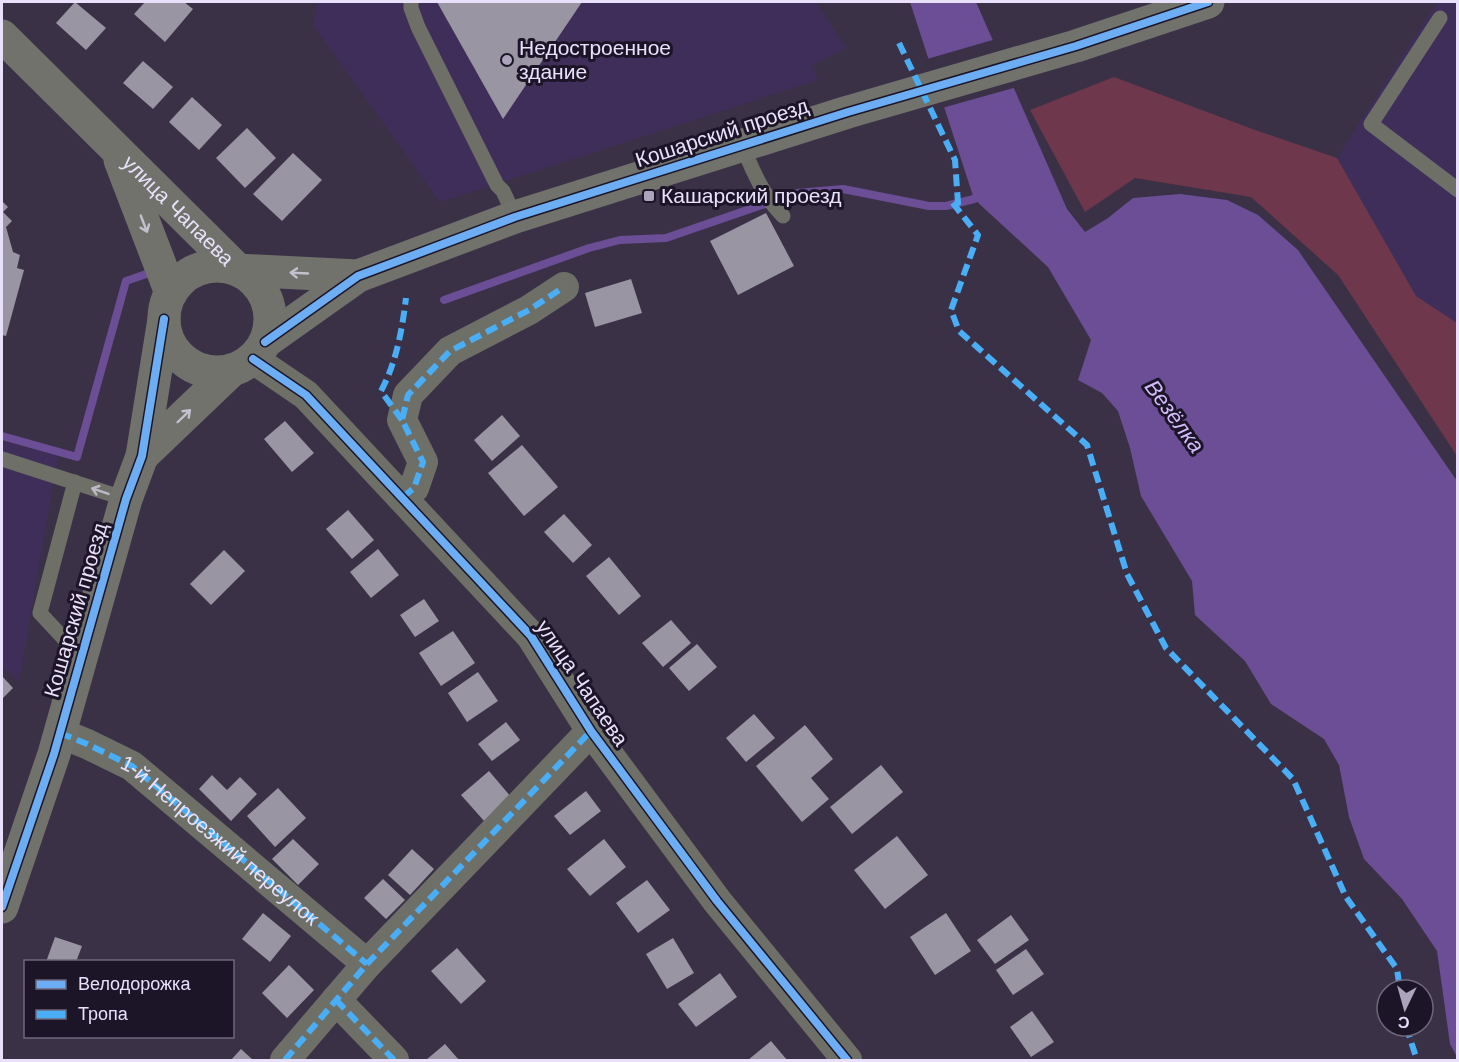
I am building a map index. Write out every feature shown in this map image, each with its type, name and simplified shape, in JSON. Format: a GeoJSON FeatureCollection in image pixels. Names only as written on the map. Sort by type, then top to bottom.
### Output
{"type":"FeatureCollection","features":[{"type":"Feature","properties":{"kind":"street","name":"Кошарский проезд"},"geometry":{"type":"LineString","coordinates":[[142,456],[250,357],[357,276],[515,217],[848,112],[1076,46],[1208,2]]}},
{"type":"Feature","properties":{"kind":"street","name":"улица Чапаева"},"geometry":{"type":"LineString","coordinates":[[2,36],[238,270]]}},
{"type":"Feature","properties":{"kind":"street","name":"улица Чапаева"},"geometry":{"type":"LineString","coordinates":[[116,150],[168,306]]}},
{"type":"Feature","properties":{"kind":"street"},"geometry":{"type":"LineString","coordinates":[[224,266],[238,270],[253,280],[264,293],[270,309],[270,326],[250,357],[216,373],[185,362],[174,350],[166,335],[168,306],[181,281],[201,269],[224,266]]}},
{"type":"Feature","properties":{"kind":"street","name":"Кошарский проезд"},"geometry":{"type":"LineString","coordinates":[[238,270],[357,276]]}},
{"type":"Feature","properties":{"kind":"street"},"geometry":{"type":"LineString","coordinates":[[403,497],[414,488],[423,462],[402,420],[408,395],[450,351],[529,310],[564,287]]}},
{"type":"Feature","properties":{"kind":"street","name":"Кошарский проезд"},"geometry":{"type":"LineString","coordinates":[[2,906],[60,733],[126,500],[142,456],[168,306]]}},
{"type":"Feature","properties":{"kind":"street","name":"улица Чапаева"},"geometry":{"type":"LineString","coordinates":[[250,357],[306,395],[531,636],[591,731],[717,901],[847,1060]]}},
{"type":"Feature","properties":{"kind":"street"},"geometry":{"type":"LineString","coordinates":[[285,1060],[367,964],[591,731]]}},
{"type":"Feature","properties":{"kind":"street","name":"1-й Непроезжий переулок"},"geometry":{"type":"LineString","coordinates":[[60,733],[132,766],[367,964]]}},
{"type":"Feature","properties":{"kind":"street"},"geometry":{"type":"LineString","coordinates":[[336,1000],[394,1060]]}},
{"type":"Feature","properties":{"kind":"lane"},"geometry":{"type":"LineString","coordinates":[[411,2],[418,27],[515,217]]}},
{"type":"Feature","properties":{"kind":"lane"},"geometry":{"type":"LineString","coordinates":[[1440,18],[1371,124],[1458,190]]}},
{"type":"Feature","properties":{"kind":"lane"},"geometry":{"type":"LineString","coordinates":[[742,145],[754,177],[779,212]]}},
{"type":"Feature","properties":{"kind":"lane"},"geometry":{"type":"LineString","coordinates":[[2,459],[126,500]]}},
{"type":"Feature","properties":{"kind":"lane"},"geometry":{"type":"LineString","coordinates":[[75,482],[40,613],[81,657]]}},
{"type":"Feature","properties":{"kind":"shaded area"},"geometry":{"type":"Polygon","coordinates":[[[317,2],[816,2],[846,48],[811,65],[818,80],[440,202],[313,25],[317,2]]]}},
{"type":"Feature","properties":{"kind":"shaded area"},"geometry":{"type":"Polygon","coordinates":[[[1437,2],[1457,2],[1457,323],[1416,296],[1337,158],[1437,2]]]}},
{"type":"Feature","properties":{"kind":"shaded area"},"geometry":{"type":"Polygon","coordinates":[[[1114,77],[1337,158],[1416,296],[1457,323],[1457,456],[1338,275],[1251,197],[1135,178],[1085,212],[1030,110],[1114,77]]]}},
{"type":"Feature","properties":{"kind":"shaded area"},"geometry":{"type":"Polygon","coordinates":[[[2,441],[58,456],[19,682],[2,666],[2,441]]]}},
{"type":"Feature","properties":{"kind":"water","name":"Везёлка"},"geometry":{"type":"Polygon","coordinates":[[[910,2],[976,2],[1067,209],[1085,232],[1108,218],[1133,198],[1180,194],[1227,200],[1258,215],[1298,250],[1457,481],[1457,1057],[1450,1044],[1437,951],[1402,899],[1364,859],[1349,817],[1339,765],[1324,739],[1271,704],[1245,661],[1195,615],[1192,581],[1141,496],[1130,448],[1118,411],[1102,393],[1078,380],[1091,340],[1048,267],[974,199],[910,2]]]}},
{"type":"Feature","properties":{"kind":"pier"},"geometry":{"type":"Polygon","coordinates":[[[996,39],[1017,87],[942,108],[927,59],[996,39]]]}},
{"type":"Feature","properties":{"kind":"building"},"geometry":{"type":"Polygon","coordinates":[[[75,2],[106,28],[86,50],[56,23],[75,2]]]}},
{"type":"Feature","properties":{"kind":"building"},"geometry":{"type":"Polygon","coordinates":[[[145,2],[184,2],[193,9],[165,42],[134,14],[145,2]]]}},
{"type":"Feature","properties":{"kind":"building","name":"Недостроенное здание"},"geometry":{"type":"Polygon","coordinates":[[[437,2],[582,2],[503,119],[437,2]]]}},
{"type":"Feature","properties":{"kind":"building"},"geometry":{"type":"Polygon","coordinates":[[[143,61],[173,87],[153,109],[123,83],[143,61]]]}},
{"type":"Feature","properties":{"kind":"building"},"geometry":{"type":"Polygon","coordinates":[[[192,97],[222,125],[199,150],[169,122],[192,97]]]}},
{"type":"Feature","properties":{"kind":"building"},"geometry":{"type":"Polygon","coordinates":[[[247,128],[276,158],[245,188],[216,158],[247,128]]]}},
{"type":"Feature","properties":{"kind":"building"},"geometry":{"type":"Polygon","coordinates":[[[293,153],[322,180],[282,221],[253,194],[293,153]]]}},
{"type":"Feature","properties":{"kind":"building"},"geometry":{"type":"Polygon","coordinates":[[[2,201],[8,207],[3,212],[12,221],[6,227],[13,252],[20,255],[17,268],[24,270],[6,336],[2,335],[2,201]]]}},
{"type":"Feature","properties":{"kind":"building"},"geometry":{"type":"Polygon","coordinates":[[[766,213],[794,266],[738,295],[710,241],[766,213]]]}},
{"type":"Feature","properties":{"kind":"building"},"geometry":{"type":"Polygon","coordinates":[[[631,279],[642,313],[595,327],[585,293],[631,279]]]}},
{"type":"Feature","properties":{"kind":"building"},"geometry":{"type":"Polygon","coordinates":[[[502,415],[520,436],[492,461],[474,440],[502,415]]]}},
{"type":"Feature","properties":{"kind":"building"},"geometry":{"type":"Polygon","coordinates":[[[285,421],[314,453],[292,472],[264,439],[285,421]]]}},
{"type":"Feature","properties":{"kind":"building"},"geometry":{"type":"Polygon","coordinates":[[[522,445],[558,487],[524,516],[488,473],[522,445]]]}},
{"type":"Feature","properties":{"kind":"building"},"geometry":{"type":"Polygon","coordinates":[[[348,510],[374,540],[352,559],[326,529],[348,510]]]}},
{"type":"Feature","properties":{"kind":"building"},"geometry":{"type":"Polygon","coordinates":[[[564,514],[592,545],[573,563],[544,532],[564,514]]]}},
{"type":"Feature","properties":{"kind":"building"},"geometry":{"type":"Polygon","coordinates":[[[378,549],[399,575],[371,598],[350,572],[378,549]]]}},
{"type":"Feature","properties":{"kind":"building"},"geometry":{"type":"Polygon","coordinates":[[[224,550],[245,571],[211,605],[190,584],[224,550]]]}},
{"type":"Feature","properties":{"kind":"building"},"geometry":{"type":"Polygon","coordinates":[[[609,557],[641,596],[619,615],[586,576],[609,557]]]}},
{"type":"Feature","properties":{"kind":"building"},"geometry":{"type":"Polygon","coordinates":[[[424,599],[439,621],[415,637],[400,615],[424,599]]]}},
{"type":"Feature","properties":{"kind":"building"},"geometry":{"type":"Polygon","coordinates":[[[671,620],[691,643],[663,667],[642,643],[671,620]]]}},
{"type":"Feature","properties":{"kind":"building"},"geometry":{"type":"Polygon","coordinates":[[[453,631],[475,663],[441,686],[419,653],[453,631]]]}},
{"type":"Feature","properties":{"kind":"building"},"geometry":{"type":"Polygon","coordinates":[[[697,644],[717,667],[689,691],[669,668],[697,644]]]}},
{"type":"Feature","properties":{"kind":"building"},"geometry":{"type":"Polygon","coordinates":[[[478,672],[498,701],[467,722],[448,693],[478,672]]]}},
{"type":"Feature","properties":{"kind":"building"},"geometry":{"type":"Polygon","coordinates":[[[2,676],[13,688],[2,699],[2,676]]]}},
{"type":"Feature","properties":{"kind":"building"},"geometry":{"type":"Polygon","coordinates":[[[754,714],[775,738],[746,762],[726,738],[754,714]]]}},
{"type":"Feature","properties":{"kind":"building"},"geometry":{"type":"Polygon","coordinates":[[[506,722],[520,740],[492,761],[478,744],[506,722]]]}},
{"type":"Feature","properties":{"kind":"building"},"geometry":{"type":"Polygon","coordinates":[[[805,725],[833,759],[811,778],[829,799],[802,822],[756,766],[805,725]]]}},
{"type":"Feature","properties":{"kind":"building"},"geometry":{"type":"Polygon","coordinates":[[[881,765],[903,792],[852,834],[830,807],[881,765]]]}},
{"type":"Feature","properties":{"kind":"building"},"geometry":{"type":"Polygon","coordinates":[[[489,771],[512,798],[485,822],[461,795],[489,771]]]}},
{"type":"Feature","properties":{"kind":"building"},"geometry":{"type":"Polygon","coordinates":[[[212,775],[227,790],[240,777],[257,794],[231,821],[199,789],[212,775]]]}},
{"type":"Feature","properties":{"kind":"building"},"geometry":{"type":"Polygon","coordinates":[[[278,788],[306,818],[275,847],[247,816],[278,788]]]}},
{"type":"Feature","properties":{"kind":"building"},"geometry":{"type":"Polygon","coordinates":[[[586,791],[601,811],[570,835],[554,816],[586,791]]]}},
{"type":"Feature","properties":{"kind":"building"},"geometry":{"type":"Polygon","coordinates":[[[897,836],[928,875],[885,909],[854,870],[897,836]]]}},
{"type":"Feature","properties":{"kind":"building"},"geometry":{"type":"Polygon","coordinates":[[[293,839],[319,864],[298,885],[272,859],[293,839]]]}},
{"type":"Feature","properties":{"kind":"building"},"geometry":{"type":"Polygon","coordinates":[[[604,839],[626,867],[590,896],[567,869],[604,839]]]}},
{"type":"Feature","properties":{"kind":"building"},"geometry":{"type":"Polygon","coordinates":[[[412,849],[434,869],[410,895],[388,875],[412,849]]]}},
{"type":"Feature","properties":{"kind":"building"},"geometry":{"type":"Polygon","coordinates":[[[383,879],[405,900],[386,919],[364,898],[383,879]]]}},
{"type":"Feature","properties":{"kind":"building"},"geometry":{"type":"Polygon","coordinates":[[[647,880],[670,910],[638,933],[616,903],[647,880]]]}},
{"type":"Feature","properties":{"kind":"building"},"geometry":{"type":"Polygon","coordinates":[[[263,913],[291,936],[270,962],[242,939],[263,913]]]}},
{"type":"Feature","properties":{"kind":"building"},"geometry":{"type":"Polygon","coordinates":[[[946,913],[971,951],[935,975],[910,937],[946,913]]]}},
{"type":"Feature","properties":{"kind":"building"},"geometry":{"type":"Polygon","coordinates":[[[1011,915],[1029,940],[995,964],[977,940],[1011,915]]]}},
{"type":"Feature","properties":{"kind":"building"},"geometry":{"type":"Polygon","coordinates":[[[55,937],[82,946],[77,960],[47,960],[55,937]]]}},
{"type":"Feature","properties":{"kind":"building"},"geometry":{"type":"Polygon","coordinates":[[[673,938],[694,973],[667,989],[646,954],[673,938]]]}},
{"type":"Feature","properties":{"kind":"building"},"geometry":{"type":"Polygon","coordinates":[[[457,948],[486,981],[461,1004],[431,971],[457,948]]]}},
{"type":"Feature","properties":{"kind":"building"},"geometry":{"type":"Polygon","coordinates":[[[1026,949],[1044,974],[1013,995],[996,970],[1026,949]]]}},
{"type":"Feature","properties":{"kind":"building"},"geometry":{"type":"Polygon","coordinates":[[[289,965],[314,990],[287,1018],[262,993],[289,965]]]}},
{"type":"Feature","properties":{"kind":"building"},"geometry":{"type":"Polygon","coordinates":[[[720,973],[737,997],[696,1027],[678,1004],[720,973]]]}},
{"type":"Feature","properties":{"kind":"building"},"geometry":{"type":"Polygon","coordinates":[[[1032,1011],[1054,1042],[1031,1057],[1010,1027],[1032,1011]]]}},
{"type":"Feature","properties":{"kind":"building"},"geometry":{"type":"Polygon","coordinates":[[[771,1041],[787,1060],[748,1060],[771,1041]]]}},
{"type":"Feature","properties":{"kind":"building"},"geometry":{"type":"Polygon","coordinates":[[[445,1044],[459,1060],[426,1060],[445,1044]]]}},
{"type":"Feature","properties":{"kind":"building"},"geometry":{"type":"Polygon","coordinates":[[[241,1049],[253,1060],[231,1060],[241,1049]]]}},
{"type":"Feature","properties":{"kind":"waterway"},"geometry":{"type":"LineString","coordinates":[[444,300],[589,248],[620,240],[666,238],[797,193],[843,189],[929,206],[946,206],[974,199]]}},
{"type":"Feature","properties":{"kind":"waterway"},"geometry":{"type":"LineString","coordinates":[[2,436],[77,457],[126,281],[155,271]]}},
{"type":"Feature","properties":{"kind":"marked path"},"geometry":{"type":"LineString","coordinates":[[899,43],[955,160],[958,203],[952,202],[978,235],[951,310],[959,331],[1087,445],[1127,574],[1166,648],[1293,779],[1346,897],[1397,969],[1398,978]]}},
{"type":"Feature","properties":{"kind":"marked path"},"geometry":{"type":"LineString","coordinates":[[403,497],[414,488],[423,462],[402,420],[408,395],[450,351],[529,310],[564,287]]}},
{"type":"Feature","properties":{"kind":"marked path"},"geometry":{"type":"LineString","coordinates":[[402,420],[381,391],[398,346],[406,298]]}},
{"type":"Feature","properties":{"kind":"marked path"},"geometry":{"type":"LineString","coordinates":[[285,1060],[367,964],[591,731]]}},
{"type":"Feature","properties":{"kind":"marked path"},"geometry":{"type":"LineString","coordinates":[[60,733],[132,766],[367,964]]}},
{"type":"Feature","properties":{"kind":"marked path"},"geometry":{"type":"LineString","coordinates":[[336,1000],[394,1060]]}},
{"type":"Feature","properties":{"kind":"marked path"},"geometry":{"type":"LineString","coordinates":[[1410,1038],[1417,1060]]}},
{"type":"Feature","properties":{"kind":"cycle path"},"geometry":{"type":"LineString","coordinates":[[265,342],[358,276],[515,217],[848,112],[1076,46],[1208,2]]}},
{"type":"Feature","properties":{"kind":"cycle path"},"geometry":{"type":"LineString","coordinates":[[2,907],[54,754],[126,499],[142,456],[164,319]]}},
{"type":"Feature","properties":{"kind":"cycle path"},"geometry":{"type":"LineString","coordinates":[[253,359],[306,395],[531,636],[591,731],[717,901],[847,1060]]}},
{"type":"Feature","properties":{"kind":"place","name":"Недостроенное здание"},"geometry":{"type":"Point","coordinates":[507,60]}},
{"type":"Feature","properties":{"kind":"place","name":"Кашарский проезд"},"geometry":{"type":"Point","coordinates":[649,196]}}]}
